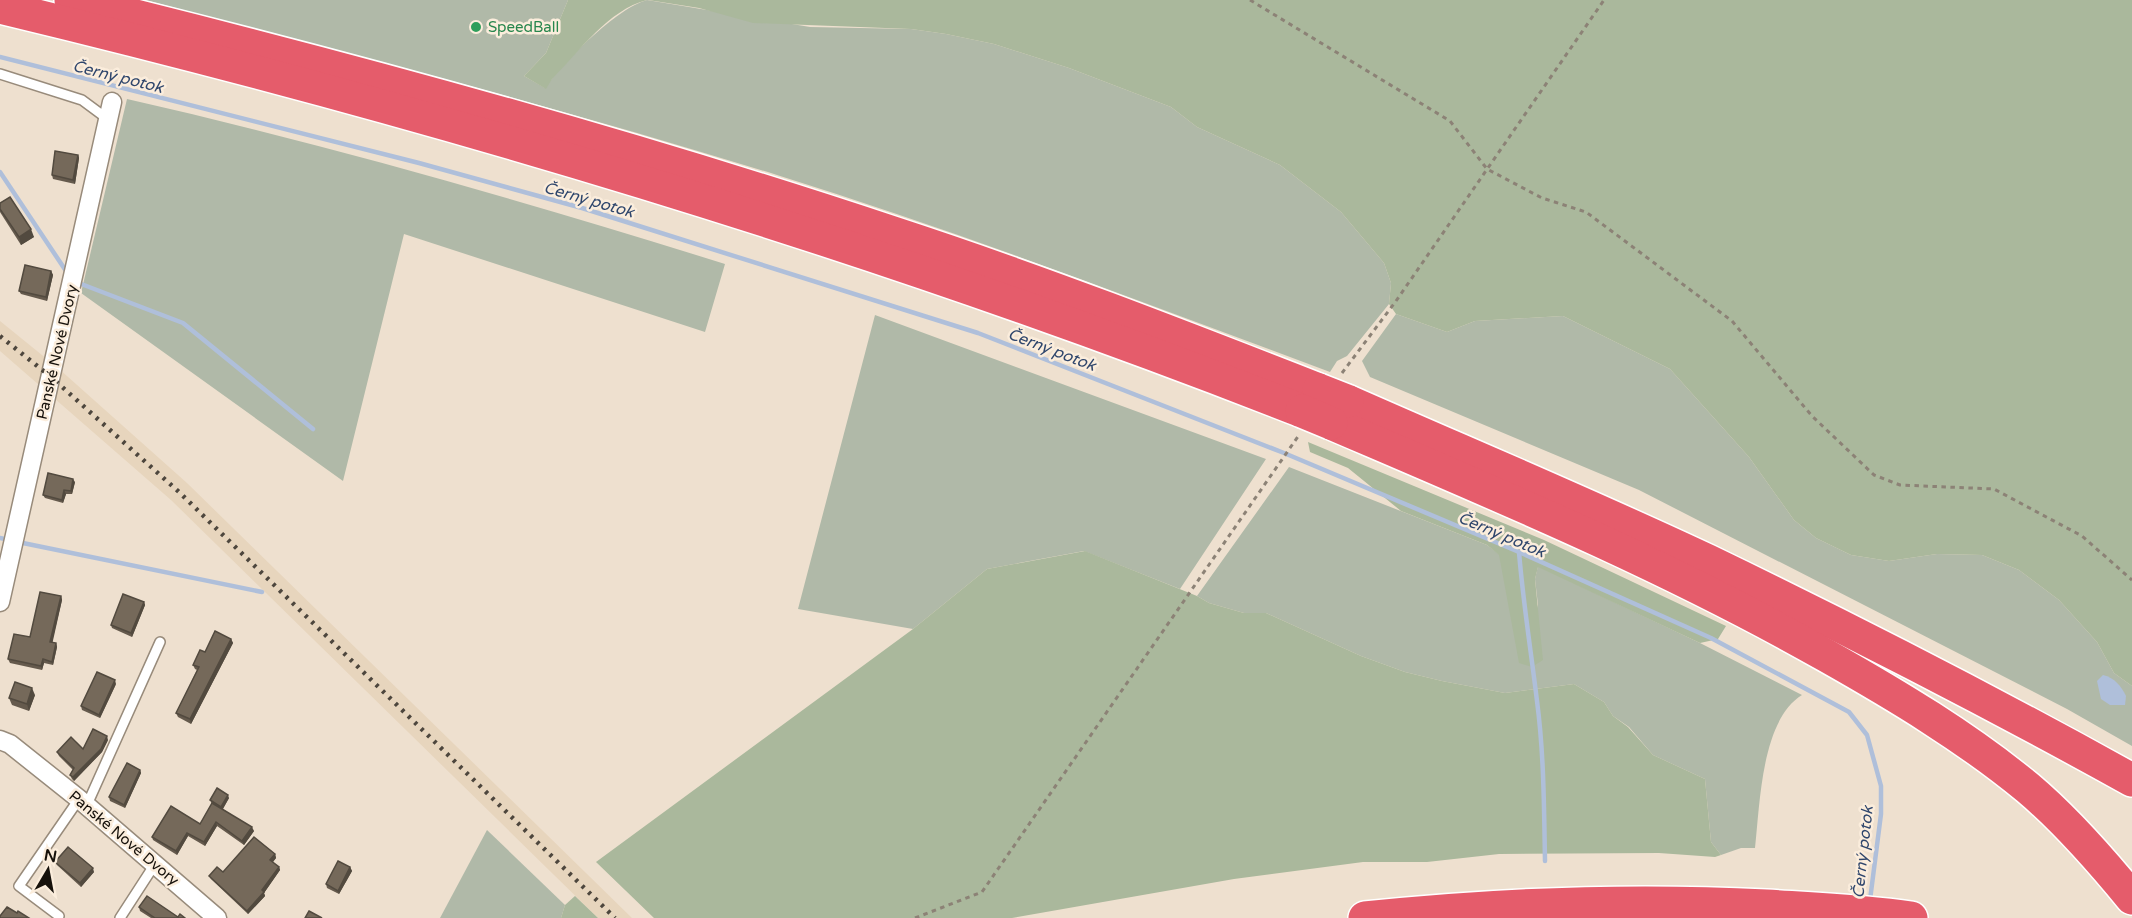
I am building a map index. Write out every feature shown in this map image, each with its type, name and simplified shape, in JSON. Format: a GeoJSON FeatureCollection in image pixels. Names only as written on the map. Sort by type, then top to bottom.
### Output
{"type":"FeatureCollection","features":[{"type":"Feature","properties":{"kind":"highway"},"geometry":{"type":"LineString","coordinates":[[71,0],[429,92],[749,186],[1044,285],[1323,405],[1686,580],[1763,620],[1891,693],[1947,729],[2029,789],[2074,833],[2130,895]]}},
{"type":"Feature","properties":{"kind":"highway"},"geometry":{"type":"LineString","coordinates":[[9,10],[422,118],[741,211],[1323,405],[1584,504],[1707,561],[1951,682],[2132,780]]}},
{"type":"Feature","properties":{"kind":"highway"},"geometry":{"type":"LineString","coordinates":[[1365,918],[1446,909],[1572,902],[1726,904],[1840,910],[1903,917]]}},
{"type":"Feature","properties":{"kind":"street","name":"Panské Nové Dvory"},"geometry":{"type":"LineString","coordinates":[[0,602],[110,111]]}},
{"type":"Feature","properties":{"kind":"street","name":"Panské Nové Dvory"},"geometry":{"type":"LineString","coordinates":[[0,740],[10,744],[82,803],[217,918]]}},
{"type":"Feature","properties":{"kind":"lane"},"geometry":{"type":"LineString","coordinates":[[0,74],[110,111]]}},
{"type":"Feature","properties":{"kind":"lane"},"geometry":{"type":"LineString","coordinates":[[59,916],[19,886],[82,803],[160,642]]}},
{"type":"Feature","properties":{"kind":"lane"},"geometry":{"type":"LineString","coordinates":[[120,918],[155,864]]}},
{"type":"Feature","properties":{"kind":"path"},"geometry":{"type":"LineString","coordinates":[[1250,0],[1450,121],[1487,169],[1542,198],[1586,212],[1732,321],[1812,416],[1874,475],[1900,485],[1994,489],[2082,536],[2132,580]]}},
{"type":"Feature","properties":{"kind":"path"},"geometry":{"type":"LineString","coordinates":[[915,918],[982,892],[1185,596],[1396,302],[1604,0]]}},
{"type":"Feature","properties":{"kind":"shaded area"},"geometry":{"type":"Polygon","coordinates":[[[0,321],[58,368],[187,483],[632,918],[598,918],[171,500],[0,351],[0,321]]]}},
{"type":"Feature","properties":{"kind":"green space"},"geometry":{"type":"Polygon","coordinates":[[[145,0],[568,0],[546,53],[524,76],[545,88],[564,64],[592,37],[621,13],[647,0],[810,27],[911,29],[994,44],[1069,68],[1171,107],[1197,127],[1280,165],[1341,212],[1384,263],[1391,283],[1389,304],[1347,356],[1337,361],[1330,372],[986,245],[777,175],[383,62],[145,0]]]}},
{"type":"Feature","properties":{"kind":"green space"},"geometry":{"type":"Polygon","coordinates":[[[568,0],[647,0],[633,5],[607,22],[552,79],[546,89],[524,76],[546,53],[568,0]]]}},
{"type":"Feature","properties":{"kind":"green space"},"geometry":{"type":"Polygon","coordinates":[[[648,0],[2132,0],[2132,686],[2114,673],[2097,642],[2059,600],[2019,570],[1982,555],[1937,554],[1889,561],[1851,555],[1816,538],[1794,520],[1749,457],[1670,369],[1563,316],[1475,321],[1447,332],[1396,314],[1389,304],[1391,283],[1384,263],[1341,212],[1280,165],[1197,127],[1171,107],[1069,68],[994,44],[946,34],[911,29],[753,23],[699,8],[648,0]]]}},
{"type":"Feature","properties":{"kind":"green space"},"geometry":{"type":"Polygon","coordinates":[[[127,99],[278,135],[428,176],[725,264],[705,332],[404,234],[343,481],[81,293],[127,99]]]}},
{"type":"Feature","properties":{"kind":"green space"},"geometry":{"type":"Polygon","coordinates":[[[1396,314],[1447,332],[1475,321],[1563,316],[1670,369],[1749,457],[1794,520],[1816,538],[1851,555],[1889,561],[1937,554],[1982,555],[2019,570],[2059,600],[2097,642],[2114,673],[2132,686],[2132,746],[2067,709],[1639,490],[1370,377],[1362,361],[1396,314]]]}},
{"type":"Feature","properties":{"kind":"green space"},"geometry":{"type":"Polygon","coordinates":[[[875,315],[1266,459],[1180,589],[1084,551],[987,569],[913,629],[798,609],[875,315]]]}},
{"type":"Feature","properties":{"kind":"green space"},"geometry":{"type":"Polygon","coordinates":[[[1308,442],[1544,540],[1726,626],[1718,639],[1700,643],[1538,567],[1535,579],[1543,660],[1532,667],[1519,663],[1499,555],[1487,545],[1401,511],[1348,468],[1310,452],[1308,442]]]}},
{"type":"Feature","properties":{"kind":"green space"},"geometry":{"type":"Polygon","coordinates":[[[1289,467],[1487,545],[1500,555],[1520,663],[1538,605],[1535,579],[1538,566],[1700,643],[1802,695],[1788,707],[1770,743],[1761,787],[1755,848],[1741,848],[1721,855],[1711,842],[1705,779],[1653,755],[1629,727],[1613,716],[1604,702],[1574,684],[1505,693],[1442,681],[1405,672],[1361,656],[1266,613],[1244,613],[1209,603],[1197,596],[1289,467]]]}},
{"type":"Feature","properties":{"kind":"green space"},"geometry":{"type":"Polygon","coordinates":[[[1085,551],[1197,596],[1209,603],[1244,613],[1266,613],[1361,656],[1405,672],[1505,693],[1574,684],[1604,702],[1613,716],[1628,727],[1653,755],[1705,779],[1711,842],[1721,855],[1715,857],[1659,853],[1499,854],[1427,862],[1363,862],[1234,879],[1012,918],[654,918],[596,862],[913,629],[987,569],[1085,551]]]}},
{"type":"Feature","properties":{"kind":"green space"},"geometry":{"type":"Polygon","coordinates":[[[487,830],[565,905],[561,918],[440,918],[487,830]]]}},
{"type":"Feature","properties":{"kind":"green space"},"geometry":{"type":"Polygon","coordinates":[[[575,896],[598,918],[561,918],[565,905],[575,896]]]}},
{"type":"Feature","properties":{"kind":"water"},"geometry":{"type":"Polygon","coordinates":[[[2103,675],[2111,678],[2120,686],[2126,696],[2125,705],[2110,705],[2101,699],[2097,681],[2103,675]]]}},
{"type":"Feature","properties":{"kind":"building"},"geometry":{"type":"Polygon","coordinates":[[[55,151],[78,155],[73,180],[52,175],[55,151]]]}},
{"type":"Feature","properties":{"kind":"building"},"geometry":{"type":"Polygon","coordinates":[[[10,197],[31,229],[19,237],[0,209],[0,203],[10,197]]]}},
{"type":"Feature","properties":{"kind":"building"},"geometry":{"type":"Polygon","coordinates":[[[25,265],[51,271],[46,297],[19,291],[25,265]]]}},
{"type":"Feature","properties":{"kind":"building"},"geometry":{"type":"Polygon","coordinates":[[[48,473],[73,479],[71,491],[64,490],[62,500],[43,495],[48,473]]]}},
{"type":"Feature","properties":{"kind":"building"},"geometry":{"type":"Polygon","coordinates":[[[40,592],[61,596],[50,642],[56,643],[52,662],[43,659],[41,666],[8,659],[14,634],[30,637],[40,592]]]}},
{"type":"Feature","properties":{"kind":"building"},"geometry":{"type":"Polygon","coordinates":[[[123,594],[144,602],[131,633],[111,625],[123,594]]]}},
{"type":"Feature","properties":{"kind":"building"},"geometry":{"type":"Polygon","coordinates":[[[215,631],[231,639],[190,719],[176,713],[199,667],[193,665],[200,650],[205,652],[215,631]]]}},
{"type":"Feature","properties":{"kind":"building"},"geometry":{"type":"Polygon","coordinates":[[[97,672],[115,680],[99,715],[81,706],[97,672]]]}},
{"type":"Feature","properties":{"kind":"building"},"geometry":{"type":"Polygon","coordinates":[[[15,682],[32,688],[27,704],[9,698],[15,682]]]}},
{"type":"Feature","properties":{"kind":"building"},"geometry":{"type":"Polygon","coordinates":[[[93,729],[107,736],[101,749],[73,777],[70,775],[74,768],[57,752],[71,737],[83,749],[93,729]]]}},
{"type":"Feature","properties":{"kind":"building"},"geometry":{"type":"Polygon","coordinates":[[[127,763],[140,770],[124,805],[109,797],[127,763]]]}},
{"type":"Feature","properties":{"kind":"building"},"geometry":{"type":"Polygon","coordinates":[[[217,788],[228,795],[221,807],[210,800],[217,788]]]}},
{"type":"Feature","properties":{"kind":"building"},"geometry":{"type":"Polygon","coordinates":[[[212,803],[252,827],[242,841],[216,822],[204,842],[187,833],[176,851],[152,837],[171,806],[200,824],[212,803]]]}},
{"type":"Feature","properties":{"kind":"building"},"geometry":{"type":"Polygon","coordinates":[[[254,837],[275,854],[270,860],[279,867],[262,890],[264,892],[247,911],[209,876],[217,867],[223,872],[254,837]]]}},
{"type":"Feature","properties":{"kind":"building"},"geometry":{"type":"Polygon","coordinates":[[[68,847],[93,868],[80,883],[55,862],[68,847]]]}},
{"type":"Feature","properties":{"kind":"building"},"geometry":{"type":"Polygon","coordinates":[[[338,861],[350,867],[338,891],[326,884],[338,861]]]}},
{"type":"Feature","properties":{"kind":"building"},"geometry":{"type":"Polygon","coordinates":[[[147,896],[178,917],[180,914],[185,918],[155,918],[139,907],[147,896]]]}},
{"type":"Feature","properties":{"kind":"building"},"geometry":{"type":"Polygon","coordinates":[[[7,907],[17,913],[18,911],[29,918],[0,918],[7,907]]]}},
{"type":"Feature","properties":{"kind":"building"},"geometry":{"type":"Polygon","coordinates":[[[309,911],[322,918],[305,918],[309,911]]]}},
{"type":"Feature","properties":{"kind":"waterway","name":"Černý potok"},"geometry":{"type":"LineString","coordinates":[[0,57],[419,163],[582,208],[978,333],[1284,453],[1519,552],[1711,638],[1849,712],[1867,735],[1881,786],[1881,814],[1870,900]]}},
{"type":"Feature","properties":{"kind":"waterway"},"geometry":{"type":"LineString","coordinates":[[0,172],[68,274]]}},
{"type":"Feature","properties":{"kind":"waterway"},"geometry":{"type":"LineString","coordinates":[[76,282],[183,323],[313,429]]}},
{"type":"Feature","properties":{"kind":"waterway"},"geometry":{"type":"LineString","coordinates":[[0,538],[9,540]]}},
{"type":"Feature","properties":{"kind":"waterway"},"geometry":{"type":"LineString","coordinates":[[18,542],[262,592]]}},
{"type":"Feature","properties":{"kind":"waterway"},"geometry":{"type":"LineString","coordinates":[[1519,552],[1541,741],[1545,861]]}},
{"type":"Feature","properties":{"kind":"railway"},"geometry":{"type":"LineString","coordinates":[[0,336],[51,377],[179,492],[615,918]]}},
{"type":"Feature","properties":{"kind":"place","name":"SpeedBall"},"geometry":{"type":"Point","coordinates":[476,27]}}]}
